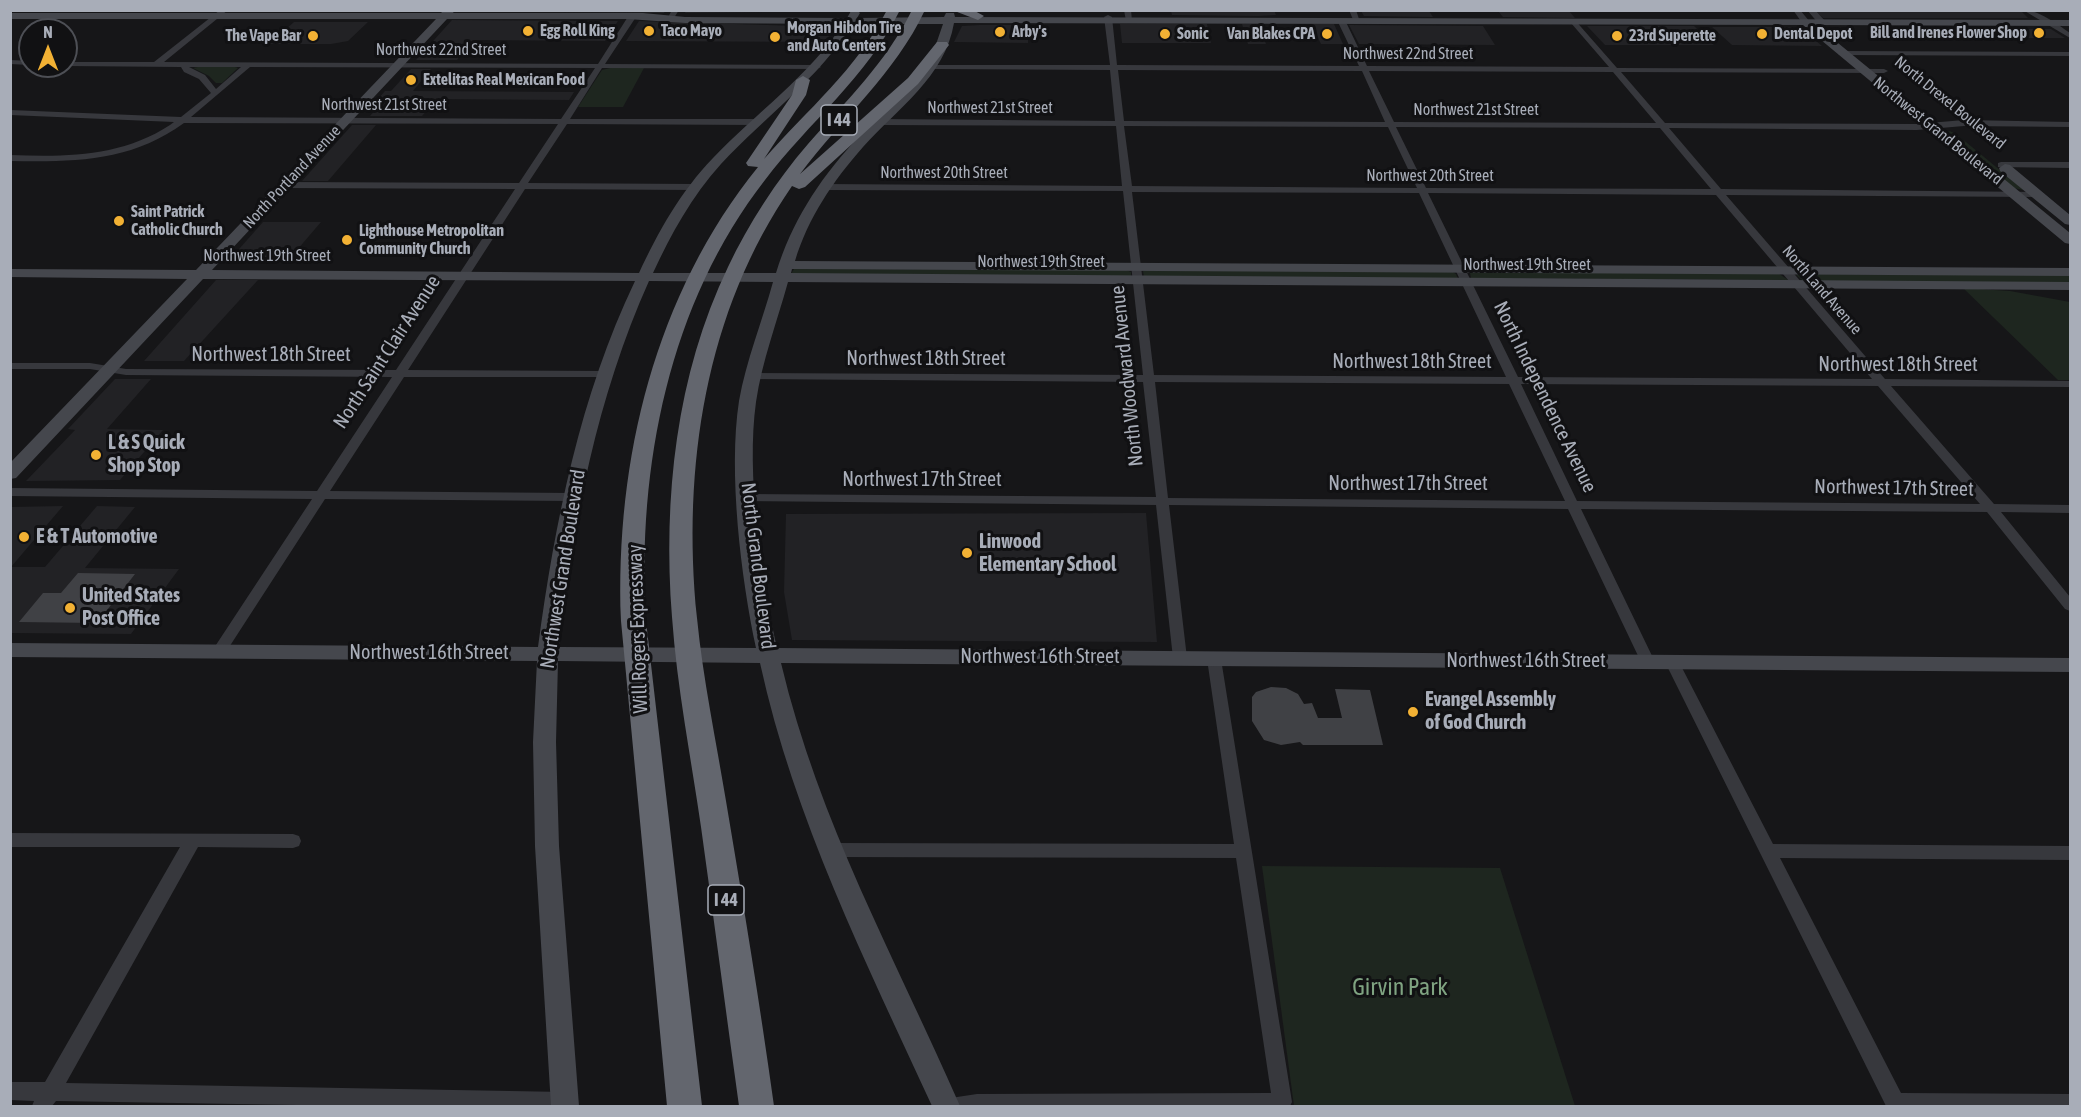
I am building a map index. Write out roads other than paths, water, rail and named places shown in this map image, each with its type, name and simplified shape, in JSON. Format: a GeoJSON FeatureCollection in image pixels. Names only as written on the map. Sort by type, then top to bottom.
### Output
{"type":"FeatureCollection","features":[{"type":"Feature","properties":{"kind":"highway","name":"Will Rogers Expressway"},"geometry":{"type":"LineString","coordinates":[[684,1107],[676,999],[640,701],[632,588],[634,521],[640,466],[668,349],[706,259],[748,192],[779,152],[857,69],[875,46],[894,10]]}},
{"type":"Feature","properties":{"kind":"highway","name":"I 44"},"geometry":{"type":"LineString","coordinates":[[756,1107],[747,1034],[694,694],[681,561],[685,462],[693,405],[706,349],[729,285],[767,211],[811,151],[893,58],[907,38],[919,10]]}},
{"type":"Feature","properties":{"kind":"highway"},"geometry":{"type":"LineString","coordinates":[[949,16],[978,16]]}},
{"type":"Feature","properties":{"kind":"highway"},"geometry":{"type":"LineString","coordinates":[[767,211],[913,81],[942,45]]}},
{"type":"Feature","properties":{"kind":"highway"},"geometry":{"type":"LineString","coordinates":[[748,192],[755,159],[800,95],[803,80]]}},
{"type":"Feature","properties":{"kind":"main road"},"geometry":{"type":"LineString","coordinates":[[10,16],[447,13],[855,19]]}},
{"type":"Feature","properties":{"kind":"main road","name":"North Portland Avenue"},"geometry":{"type":"LineString","coordinates":[[10,474],[447,13]]}},
{"type":"Feature","properties":{"kind":"main road"},"geometry":{"type":"LineString","coordinates":[[672,15],[820,21],[949,16],[1108,19],[1128,15],[1341,20],[1355,15],[1575,16],[1586,21],[1808,16],[1822,22],[2070,23]]}},
{"type":"Feature","properties":{"kind":"main road","name":"North Grand Boulevard"},"geometry":{"type":"LineString","coordinates":[[946,1107],[829,850],[762,656],[746,498],[746,413],[752,376],[776,272],[805,217],[841,164],[933,67],[942,45],[949,16]]}},
{"type":"Feature","properties":{"kind":"main road"},"geometry":{"type":"LineString","coordinates":[[978,16],[1108,19]]}},
{"type":"Feature","properties":{"kind":"main road","name":"Northwest Grand Boulevard"},"geometry":{"type":"LineString","coordinates":[[1808,16],[1842,52],[2070,240]]}},
{"type":"Feature","properties":{"kind":"main road","name":"Northwest Grand Boulevard"},"geometry":{"type":"LineString","coordinates":[[565,1104],[546,818],[545,689],[556,654],[571,497],[588,423],[615,345],[648,271],[674,219],[695,187],[716,160],[817,67],[855,19]]}},
{"type":"Feature","properties":{"kind":"main road","name":"North Drexel Boulevard"},"geometry":{"type":"LineString","coordinates":[[1822,22],[1967,138]]}},
{"type":"Feature","properties":{"kind":"main road","name":"North Drexel Boulevard"},"geometry":{"type":"LineString","coordinates":[[1996,162],[2068,217]]}},
{"type":"Feature","properties":{"kind":"main road","name":"Northwest 19th Street"},"geometry":{"type":"LineString","coordinates":[[10,263],[205,268],[1463,276],[1796,284],[2070,286]]}},
{"type":"Feature","properties":{"kind":"main road","name":"Northwest 19th Street"},"geometry":{"type":"LineString","coordinates":[[10,273],[205,268]]}},
{"type":"Feature","properties":{"kind":"main road","name":"Northwest 19th Street"},"geometry":{"type":"LineString","coordinates":[[1463,276],[1785,270],[2070,272]]}},
{"type":"Feature","properties":{"kind":"main road"},"geometry":{"type":"LineString","coordinates":[[1985,286],[2033,292],[2070,300]]}},
{"type":"Feature","properties":{"kind":"main road","name":"Northwest 16th Street"},"geometry":{"type":"LineString","coordinates":[[10,650],[2070,665]]}},
{"type":"Feature","properties":{"kind":"street"},"geometry":{"type":"LineString","coordinates":[[1796,10],[1808,16]]}},
{"type":"Feature","properties":{"kind":"street"},"geometry":{"type":"LineString","coordinates":[[2026,10],[2070,36]]}},
{"type":"Feature","properties":{"kind":"street"},"geometry":{"type":"LineString","coordinates":[[155,65],[222,13]]}},
{"type":"Feature","properties":{"kind":"street","name":"North Land Avenue"},"geometry":{"type":"LineString","coordinates":[[1575,16],[1614,70],[1991,508],[2070,606]]}},
{"type":"Feature","properties":{"kind":"street","name":"North Saint Clair Avenue"},"geometry":{"type":"LineString","coordinates":[[219,651],[632,17]]}},
{"type":"Feature","properties":{"kind":"street","name":"North Woodward Avenue"},"geometry":{"type":"LineString","coordinates":[[1108,19],[1179,658]]}},
{"type":"Feature","properties":{"kind":"street","name":"North Independence Avenue"},"geometry":{"type":"LineString","coordinates":[[1341,20],[1648,662]]}},
{"type":"Feature","properties":{"kind":"street"},"geometry":{"type":"LineString","coordinates":[[1842,52],[2070,54]]}},
{"type":"Feature","properties":{"kind":"street","name":"Northwest 22nd Street"},"geometry":{"type":"LineString","coordinates":[[78,64],[817,67]]}},
{"type":"Feature","properties":{"kind":"street"},"geometry":{"type":"LineString","coordinates":[[186,65],[184,68],[202,77],[215,93]]}},
{"type":"Feature","properties":{"kind":"street"},"geometry":{"type":"LineString","coordinates":[[10,158],[71,159],[105,155],[136,147],[161,135],[183,120],[248,65]]}},
{"type":"Feature","properties":{"kind":"street","name":"Northwest 22nd Street"},"geometry":{"type":"LineString","coordinates":[[933,67],[1884,71]]}},
{"type":"Feature","properties":{"kind":"street","name":"Northwest 21st Street"},"geometry":{"type":"LineString","coordinates":[[10,112],[183,120],[757,122]]}},
{"type":"Feature","properties":{"kind":"street","name":"Northwest 21st Street"},"geometry":{"type":"LineString","coordinates":[[880,122],[1662,126],[2070,124]]}},
{"type":"Feature","properties":{"kind":"street"},"geometry":{"type":"LineString","coordinates":[[1996,162],[2070,165]]}},
{"type":"Feature","properties":{"kind":"street"},"geometry":{"type":"LineString","coordinates":[[284,185],[695,187]]}},
{"type":"Feature","properties":{"kind":"street","name":"Northwest 20th Street"},"geometry":{"type":"LineString","coordinates":[[823,188],[2036,194]]}},
{"type":"Feature","properties":{"kind":"street","name":"Northwest 18th Street"},"geometry":{"type":"LineString","coordinates":[[10,366],[90,366],[126,372],[605,374]]}},
{"type":"Feature","properties":{"kind":"street","name":"Northwest 18th Street"},"geometry":{"type":"LineString","coordinates":[[752,376],[2070,384]]}},
{"type":"Feature","properties":{"kind":"street"},"geometry":{"type":"LineString","coordinates":[[10,492],[571,497]]}},
{"type":"Feature","properties":{"kind":"street","name":"Northwest 17th Street"},"geometry":{"type":"LineString","coordinates":[[746,498],[2070,509]]}},
{"type":"Feature","properties":{"kind":"street"},"geometry":{"type":"LineString","coordinates":[[951,1107],[977,1103],[1282,1102],[1214,659]]}},
{"type":"Feature","properties":{"kind":"street"},"geometry":{"type":"LineString","coordinates":[[1672,662],[1895,1104],[2070,1103]]}},
{"type":"Feature","properties":{"kind":"street"},"geometry":{"type":"LineString","coordinates":[[10,840],[293,841]]}},
{"type":"Feature","properties":{"kind":"street"},"geometry":{"type":"LineString","coordinates":[[46,1099],[192,842]]}},
{"type":"Feature","properties":{"kind":"street"},"geometry":{"type":"LineString","coordinates":[[829,850],[1243,851]]}},
{"type":"Feature","properties":{"kind":"street"},"geometry":{"type":"LineString","coordinates":[[1768,851],[2070,853]]}},
{"type":"Feature","properties":{"kind":"street"},"geometry":{"type":"LineString","coordinates":[[10,1091],[46,1099],[565,1104]]}},
{"type":"Feature","properties":{"kind":"place","name":"Egg Roll King"},"geometry":{"type":"Point","coordinates":[528,31]}},
{"type":"Feature","properties":{"kind":"place","name":"Taco Mayo"},"geometry":{"type":"Point","coordinates":[649,31]}},
{"type":"Feature","properties":{"kind":"place","name":"Arby's"},"geometry":{"type":"Point","coordinates":[1000,32]}},
{"type":"Feature","properties":{"kind":"place","name":"Bill and Irenes Flower Shop"},"geometry":{"type":"Point","coordinates":[2039,33]}},
{"type":"Feature","properties":{"kind":"place","name":"Sonic"},"geometry":{"type":"Point","coordinates":[1165,34]}},
{"type":"Feature","properties":{"kind":"place","name":"Van Blakes CPA"},"geometry":{"type":"Point","coordinates":[1327,34]}},
{"type":"Feature","properties":{"kind":"place","name":"Dental Depot"},"geometry":{"type":"Point","coordinates":[1762,34]}},
{"type":"Feature","properties":{"kind":"place","name":"The Vape Bar"},"geometry":{"type":"Point","coordinates":[313,36]}},
{"type":"Feature","properties":{"kind":"place","name":"23rd Superette"},"geometry":{"type":"Point","coordinates":[1617,36]}},
{"type":"Feature","properties":{"kind":"place","name":"Morgan Hibdon Tire and Auto Centers"},"geometry":{"type":"Point","coordinates":[775,37]}},
{"type":"Feature","properties":{"kind":"place","name":"Extelitas Real Mexican Food"},"geometry":{"type":"Point","coordinates":[411,80]}},
{"type":"Feature","properties":{"kind":"place","name":"Saint Patrick Catholic Church"},"geometry":{"type":"Point","coordinates":[119,221]}},
{"type":"Feature","properties":{"kind":"place","name":"Lighthouse Metropolitan Community Church"},"geometry":{"type":"Point","coordinates":[347,240]}},
{"type":"Feature","properties":{"kind":"place","name":"L & S Quick Shop Stop"},"geometry":{"type":"Point","coordinates":[96,455]}},
{"type":"Feature","properties":{"kind":"place","name":"E & T Automotive"},"geometry":{"type":"Point","coordinates":[24,537]}},
{"type":"Feature","properties":{"kind":"place","name":"Linwood Elementary School"},"geometry":{"type":"Point","coordinates":[967,553]}},
{"type":"Feature","properties":{"kind":"place","name":"United States Post Office"},"geometry":{"type":"Point","coordinates":[70,608]}},
{"type":"Feature","properties":{"kind":"place","name":"Evangel Assembly of God Church"},"geometry":{"type":"Point","coordinates":[1413,712]}},
{"type":"Feature","properties":{"kind":"park label","name":"Girvin Park"},"geometry":{"type":"Point","coordinates":[1400,987]}}]}
